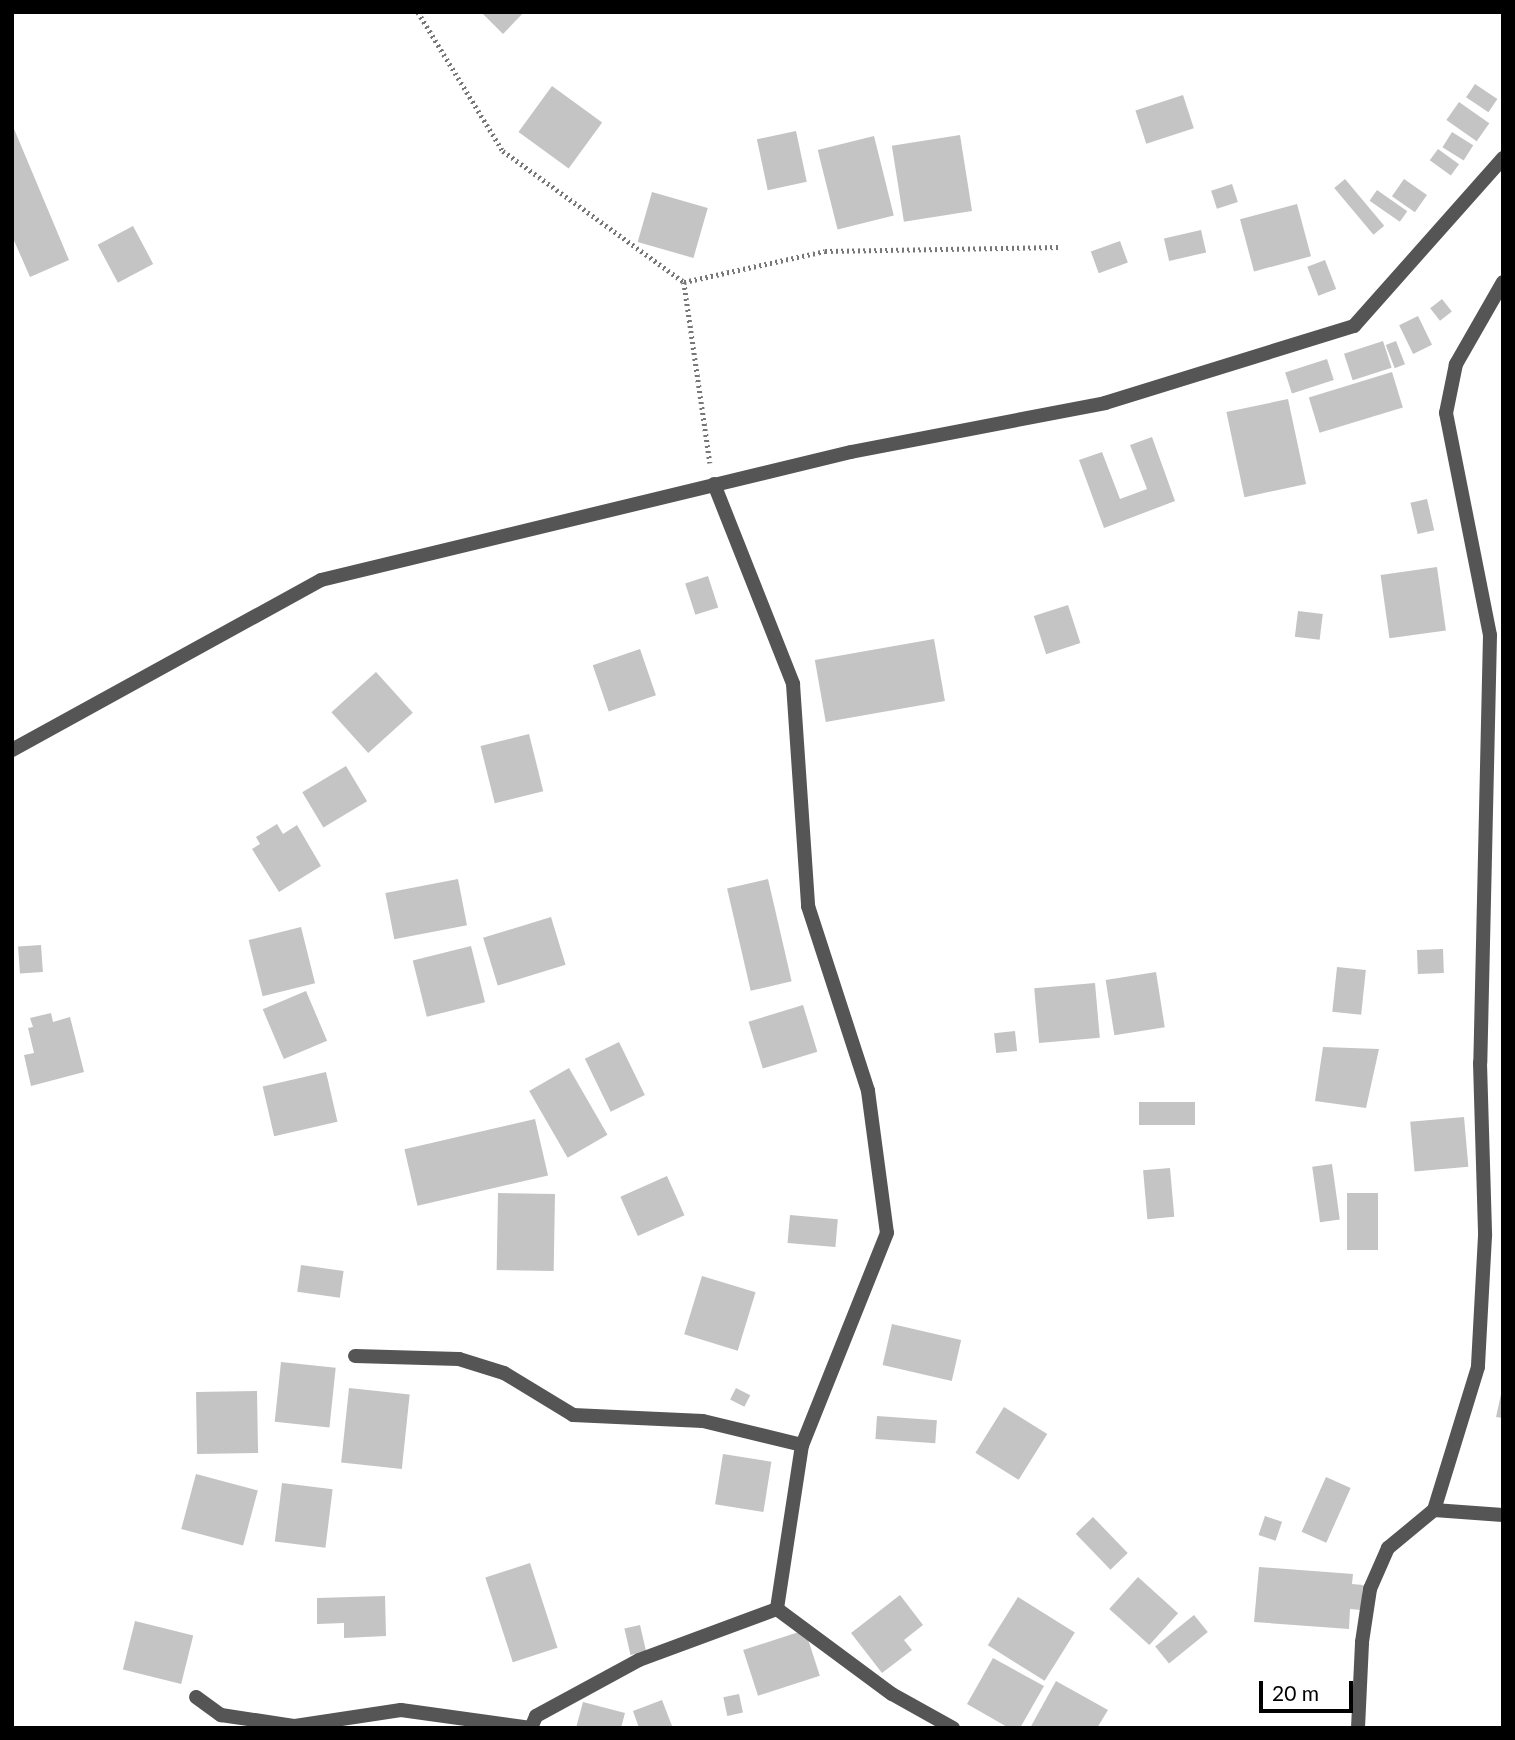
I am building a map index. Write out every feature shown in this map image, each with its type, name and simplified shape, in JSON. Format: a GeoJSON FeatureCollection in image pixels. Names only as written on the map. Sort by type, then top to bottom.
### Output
{"type":"FeatureCollection","features":[{"type":"Feature","properties":{"kind":"street"},"geometry":{"type":"LineString","coordinates":[[12,750],[321,580],[850,452],[1105,404],[1354,326],[1503,158]]}},
{"type":"Feature","properties":{"kind":"street"},"geometry":{"type":"LineString","coordinates":[[1358,1728],[1362,1642],[1370,1589],[1388,1548],[1434,1510],[1478,1367],[1485,1236],[1480,1063],[1490,635],[1446,413],[1456,364],[1503,282]]}},
{"type":"Feature","properties":{"kind":"street"},"geometry":{"type":"LineString","coordinates":[[714,484],[793,684],[808,906],[868,1091],[887,1233],[802,1445],[777,1609]]}},
{"type":"Feature","properties":{"kind":"street"},"geometry":{"type":"LineString","coordinates":[[355,1356],[459,1359],[504,1373],[573,1415],[703,1421],[802,1445]]}},
{"type":"Feature","properties":{"kind":"street"},"geometry":{"type":"LineString","coordinates":[[1434,1510],[1503,1515]]}},
{"type":"Feature","properties":{"kind":"street"},"geometry":{"type":"LineString","coordinates":[[196,1697],[221,1715],[295,1726],[401,1710],[531,1728],[536,1716],[639,1660],[777,1609]]}},
{"type":"Feature","properties":{"kind":"street"},"geometry":{"type":"LineString","coordinates":[[777,1609],[892,1694],[953,1728]]}},
{"type":"Feature","properties":{"kind":"path"},"geometry":{"type":"LineString","coordinates":[[418,12],[503,151],[684,282],[714,484]]}},
{"type":"Feature","properties":{"kind":"path"},"geometry":{"type":"LineString","coordinates":[[684,282],[825,251],[1059,247]]}},
{"type":"Feature","properties":{"kind":"building"},"geometry":{"type":"Polygon","coordinates":[[[481,12],[524,12],[503,34],[481,12]]]}},
{"type":"Feature","properties":{"kind":"building"},"geometry":{"type":"Polygon","coordinates":[[[1475,84],[1497,99],[1488,112],[1466,97],[1475,84]]]}},
{"type":"Feature","properties":{"kind":"building"},"geometry":{"type":"Polygon","coordinates":[[[552,86],[602,122],[569,169],[518,132],[552,86]]]}},
{"type":"Feature","properties":{"kind":"building"},"geometry":{"type":"Polygon","coordinates":[[[1183,95],[1194,128],[1146,144],[1135,110],[1183,95]]]}},
{"type":"Feature","properties":{"kind":"building"},"geometry":{"type":"Polygon","coordinates":[[[1459,102],[1489,123],[1477,141],[1446,120],[1459,102]]]}},
{"type":"Feature","properties":{"kind":"building"},"geometry":{"type":"Polygon","coordinates":[[[12,124],[69,260],[30,277],[12,236],[12,124]]]}},
{"type":"Feature","properties":{"kind":"building"},"geometry":{"type":"Polygon","coordinates":[[[796,131],[807,182],[768,190],[757,139],[796,131]]]}},
{"type":"Feature","properties":{"kind":"building"},"geometry":{"type":"Polygon","coordinates":[[[1452,132],[1473,145],[1464,161],[1442,147],[1452,132]]]}},
{"type":"Feature","properties":{"kind":"building"},"geometry":{"type":"Polygon","coordinates":[[[960,135],[972,211],[904,222],[892,146],[960,135]]]}},
{"type":"Feature","properties":{"kind":"building"},"geometry":{"type":"Polygon","coordinates":[[[874,136],[894,216],[838,230],[818,150],[874,136]]]}},
{"type":"Feature","properties":{"kind":"building"},"geometry":{"type":"Polygon","coordinates":[[[1438,149],[1459,164],[1451,176],[1430,160],[1438,149]]]}},
{"type":"Feature","properties":{"kind":"building"},"geometry":{"type":"Polygon","coordinates":[[[1345,179],[1384,226],[1373,235],[1334,188],[1345,179]]]}},
{"type":"Feature","properties":{"kind":"building"},"geometry":{"type":"Polygon","coordinates":[[[1404,179],[1427,195],[1415,212],[1392,196],[1404,179]]]}},
{"type":"Feature","properties":{"kind":"building"},"geometry":{"type":"Polygon","coordinates":[[[1232,184],[1238,202],[1217,209],[1211,191],[1232,184]]]}},
{"type":"Feature","properties":{"kind":"building"},"geometry":{"type":"Polygon","coordinates":[[[1377,190],[1407,211],[1400,222],[1370,201],[1377,190]]]}},
{"type":"Feature","properties":{"kind":"building"},"geometry":{"type":"Polygon","coordinates":[[[652,192],[708,208],[693,258],[638,242],[652,192]]]}},
{"type":"Feature","properties":{"kind":"building"},"geometry":{"type":"Polygon","coordinates":[[[1297,204],[1311,256],[1254,271],[1240,219],[1297,204]]]}},
{"type":"Feature","properties":{"kind":"building"},"geometry":{"type":"Polygon","coordinates":[[[133,226],[153,264],[118,283],[98,245],[133,226]]]}},
{"type":"Feature","properties":{"kind":"building"},"geometry":{"type":"Polygon","coordinates":[[[1201,230],[1206,252],[1169,261],[1164,239],[1201,230]]]}},
{"type":"Feature","properties":{"kind":"building"},"geometry":{"type":"Polygon","coordinates":[[[1120,241],[1128,263],[1099,273],[1091,252],[1120,241]]]}},
{"type":"Feature","properties":{"kind":"building"},"geometry":{"type":"Polygon","coordinates":[[[1325,260],[1336,289],[1318,296],[1307,267],[1325,260]]]}},
{"type":"Feature","properties":{"kind":"building"},"geometry":{"type":"Polygon","coordinates":[[[1442,299],[1452,312],[1440,321],[1430,308],[1442,299]]]}},
{"type":"Feature","properties":{"kind":"building"},"geometry":{"type":"Polygon","coordinates":[[[1418,316],[1432,345],[1413,354],[1399,325],[1418,316]]]}},
{"type":"Feature","properties":{"kind":"building"},"geometry":{"type":"Polygon","coordinates":[[[1383,341],[1392,368],[1353,380],[1344,354],[1383,341]]]}},
{"type":"Feature","properties":{"kind":"building"},"geometry":{"type":"Polygon","coordinates":[[[1396,341],[1405,364],[1395,368],[1386,345],[1396,341]]]}},
{"type":"Feature","properties":{"kind":"building"},"geometry":{"type":"Polygon","coordinates":[[[1327,359],[1334,380],[1292,394],[1285,373],[1327,359]]]}},
{"type":"Feature","properties":{"kind":"building"},"geometry":{"type":"Polygon","coordinates":[[[1392,372],[1403,407],[1320,433],[1309,397],[1392,372]]]}},
{"type":"Feature","properties":{"kind":"building"},"geometry":{"type":"Polygon","coordinates":[[[1288,399],[1306,484],[1244,497],[1226,412],[1288,399]]]}},
{"type":"Feature","properties":{"kind":"building"},"geometry":{"type":"Polygon","coordinates":[[[1152,437],[1175,501],[1104,528],[1079,460],[1102,452],[1120,499],[1147,489],[1130,445],[1152,437]]]}},
{"type":"Feature","properties":{"kind":"building"},"geometry":{"type":"Polygon","coordinates":[[[1427,499],[1434,530],[1418,534],[1410,503],[1427,499]]]}},
{"type":"Feature","properties":{"kind":"building"},"geometry":{"type":"Polygon","coordinates":[[[1437,567],[1446,630],[1389,638],[1381,575],[1437,567]]]}},
{"type":"Feature","properties":{"kind":"building"},"geometry":{"type":"Polygon","coordinates":[[[708,576],[718,607],[695,615],[685,583],[708,576]]]}},
{"type":"Feature","properties":{"kind":"building"},"geometry":{"type":"Polygon","coordinates":[[[1068,605],[1080,643],[1046,654],[1034,616],[1068,605]]]}},
{"type":"Feature","properties":{"kind":"building"},"geometry":{"type":"Polygon","coordinates":[[[1298,611],[1323,614],[1320,640],[1295,637],[1298,611]]]}},
{"type":"Feature","properties":{"kind":"building"},"geometry":{"type":"Polygon","coordinates":[[[934,639],[945,701],[826,722],[815,660],[934,639]]]}},
{"type":"Feature","properties":{"kind":"building"},"geometry":{"type":"Polygon","coordinates":[[[640,649],[656,695],[609,712],[593,665],[640,649]]]}},
{"type":"Feature","properties":{"kind":"building"},"geometry":{"type":"Polygon","coordinates":[[[376,672],[413,713],[368,753],[331,712],[376,672]]]}},
{"type":"Feature","properties":{"kind":"building"},"geometry":{"type":"Polygon","coordinates":[[[529,734],[543,791],[495,803],[480,746],[529,734]]]}},
{"type":"Feature","properties":{"kind":"building"},"geometry":{"type":"Polygon","coordinates":[[[346,766],[367,801],[323,827],[302,792],[346,766]]]}},
{"type":"Feature","properties":{"kind":"building"},"geometry":{"type":"Polygon","coordinates":[[[277,824],[283,834],[297,825],[321,866],[279,892],[252,849],[260,844],[256,837],[277,824]]]}},
{"type":"Feature","properties":{"kind":"building"},"geometry":{"type":"Polygon","coordinates":[[[458,879],[467,925],[394,939],[385,893],[458,879]]]}},
{"type":"Feature","properties":{"kind":"building"},"geometry":{"type":"Polygon","coordinates":[[[768,879],[792,981],[751,991],[727,888],[768,879]]]}},
{"type":"Feature","properties":{"kind":"building"},"geometry":{"type":"Polygon","coordinates":[[[551,917],[566,965],[498,986],[483,938],[551,917]]]}},
{"type":"Feature","properties":{"kind":"building"},"geometry":{"type":"Polygon","coordinates":[[[301,927],[315,983],[263,996],[249,940],[301,927]]]}},
{"type":"Feature","properties":{"kind":"building"},"geometry":{"type":"Polygon","coordinates":[[[41,945],[43,972],[20,974],[18,947],[41,945]]]}},
{"type":"Feature","properties":{"kind":"building"},"geometry":{"type":"Polygon","coordinates":[[[471,946],[485,1002],[427,1017],[413,961],[471,946]]]}},
{"type":"Feature","properties":{"kind":"building"},"geometry":{"type":"Polygon","coordinates":[[[1443,949],[1444,973],[1418,974],[1417,950],[1443,949]]]}},
{"type":"Feature","properties":{"kind":"building"},"geometry":{"type":"Polygon","coordinates":[[[1337,967],[1366,970],[1361,1015],[1332,1012],[1337,967]]]}},
{"type":"Feature","properties":{"kind":"building"},"geometry":{"type":"Polygon","coordinates":[[[1156,972],[1165,1027],[1114,1035],[1106,980],[1156,972]]]}},
{"type":"Feature","properties":{"kind":"building"},"geometry":{"type":"Polygon","coordinates":[[[1095,983],[1100,1038],[1039,1043],[1034,988],[1095,983]]]}},
{"type":"Feature","properties":{"kind":"building"},"geometry":{"type":"Polygon","coordinates":[[[306,991],[327,1041],[284,1059],[263,1009],[306,991]]]}},
{"type":"Feature","properties":{"kind":"building"},"geometry":{"type":"Polygon","coordinates":[[[803,1005],[817,1052],[763,1069],[748,1022],[803,1005]]]}},
{"type":"Feature","properties":{"kind":"building"},"geometry":{"type":"Polygon","coordinates":[[[51,1013],[53,1022],[70,1017],[84,1072],[31,1086],[24,1055],[34,1053],[28,1028],[33,1027],[30,1018],[51,1013]]]}},
{"type":"Feature","properties":{"kind":"building"},"geometry":{"type":"Polygon","coordinates":[[[1015,1031],[1017,1051],[996,1053],[994,1033],[1015,1031]]]}},
{"type":"Feature","properties":{"kind":"building"},"geometry":{"type":"Polygon","coordinates":[[[619,1042],[645,1095],[611,1112],[585,1059],[619,1042]]]}},
{"type":"Feature","properties":{"kind":"building"},"geometry":{"type":"Polygon","coordinates":[[[1323,1047],[1379,1049],[1366,1108],[1315,1101],[1323,1047]]]}},
{"type":"Feature","properties":{"kind":"building"},"geometry":{"type":"Polygon","coordinates":[[[569,1068],[608,1135],[568,1158],[529,1091],[569,1068]]]}},
{"type":"Feature","properties":{"kind":"building"},"geometry":{"type":"Polygon","coordinates":[[[326,1072],[337,1122],[274,1136],[263,1087],[326,1072]]]}},
{"type":"Feature","properties":{"kind":"building"},"geometry":{"type":"Polygon","coordinates":[[[1139,1102],[1195,1102],[1195,1125],[1139,1125],[1139,1102]]]}},
{"type":"Feature","properties":{"kind":"building"},"geometry":{"type":"Polygon","coordinates":[[[1464,1117],[1468,1167],[1415,1172],[1410,1122],[1464,1117]]]}},
{"type":"Feature","properties":{"kind":"building"},"geometry":{"type":"Polygon","coordinates":[[[535,1119],[548,1176],[417,1206],[404,1149],[535,1119]]]}},
{"type":"Feature","properties":{"kind":"building"},"geometry":{"type":"Polygon","coordinates":[[[1332,1164],[1340,1219],[1320,1222],[1312,1167],[1332,1164]]]}},
{"type":"Feature","properties":{"kind":"building"},"geometry":{"type":"Polygon","coordinates":[[[1170,1168],[1174,1217],[1147,1219],[1143,1170],[1170,1168]]]}},
{"type":"Feature","properties":{"kind":"building"},"geometry":{"type":"Polygon","coordinates":[[[667,1176],[684,1215],[638,1236],[620,1197],[667,1176]]]}},
{"type":"Feature","properties":{"kind":"building"},"geometry":{"type":"Polygon","coordinates":[[[498,1193],[555,1194],[554,1271],[497,1270],[498,1193]]]}},
{"type":"Feature","properties":{"kind":"building"},"geometry":{"type":"Polygon","coordinates":[[[1347,1193],[1378,1193],[1378,1250],[1347,1250],[1347,1193]]]}},
{"type":"Feature","properties":{"kind":"building"},"geometry":{"type":"Polygon","coordinates":[[[790,1215],[838,1219],[835,1247],[788,1243],[790,1215]]]}},
{"type":"Feature","properties":{"kind":"building"},"geometry":{"type":"Polygon","coordinates":[[[301,1265],[344,1271],[340,1298],[297,1292],[301,1265]]]}},
{"type":"Feature","properties":{"kind":"building"},"geometry":{"type":"Polygon","coordinates":[[[702,1276],[756,1292],[738,1351],[684,1334],[702,1276]]]}},
{"type":"Feature","properties":{"kind":"building"},"geometry":{"type":"Polygon","coordinates":[[[892,1324],[961,1340],[952,1381],[883,1365],[892,1324]]]}},
{"type":"Feature","properties":{"kind":"building"},"geometry":{"type":"Polygon","coordinates":[[[281,1362],[336,1368],[329,1427],[275,1422],[281,1362]]]}},
{"type":"Feature","properties":{"kind":"building"},"geometry":{"type":"Polygon","coordinates":[[[1503,1385],[1503,1418],[1496,1417],[1503,1385]]]}},
{"type":"Feature","properties":{"kind":"building"},"geometry":{"type":"Polygon","coordinates":[[[349,1388],[410,1394],[402,1469],[341,1463],[349,1388]]]}},
{"type":"Feature","properties":{"kind":"building"},"geometry":{"type":"Polygon","coordinates":[[[736,1388],[750,1395],[744,1407],[730,1400],[736,1388]]]}},
{"type":"Feature","properties":{"kind":"building"},"geometry":{"type":"Polygon","coordinates":[[[257,1391],[258,1453],[197,1454],[196,1392],[257,1391]]]}},
{"type":"Feature","properties":{"kind":"building"},"geometry":{"type":"Polygon","coordinates":[[[1004,1407],[1047,1434],[1019,1480],[975,1453],[1004,1407]]]}},
{"type":"Feature","properties":{"kind":"building"},"geometry":{"type":"Polygon","coordinates":[[[877,1416],[937,1420],[935,1443],[875,1439],[877,1416]]]}},
{"type":"Feature","properties":{"kind":"building"},"geometry":{"type":"Polygon","coordinates":[[[723,1454],[771,1462],[763,1512],[715,1504],[723,1454]]]}},
{"type":"Feature","properties":{"kind":"building"},"geometry":{"type":"Polygon","coordinates":[[[196,1474],[258,1491],[243,1546],[181,1529],[196,1474]]]}},
{"type":"Feature","properties":{"kind":"building"},"geometry":{"type":"Polygon","coordinates":[[[1326,1477],[1351,1488],[1326,1543],[1302,1532],[1326,1477]]]}},
{"type":"Feature","properties":{"kind":"building"},"geometry":{"type":"Polygon","coordinates":[[[282,1483],[333,1489],[325,1548],[275,1542],[282,1483]]]}},
{"type":"Feature","properties":{"kind":"building"},"geometry":{"type":"Polygon","coordinates":[[[1265,1516],[1282,1522],[1276,1541],[1258,1535],[1265,1516]]]}},
{"type":"Feature","properties":{"kind":"building"},"geometry":{"type":"Polygon","coordinates":[[[1093,1517],[1128,1553],[1110,1570],[1076,1534],[1093,1517]]]}},
{"type":"Feature","properties":{"kind":"building"},"geometry":{"type":"Polygon","coordinates":[[[530,1563],[558,1648],[513,1662],[485,1578],[530,1563]]]}},
{"type":"Feature","properties":{"kind":"building"},"geometry":{"type":"Polygon","coordinates":[[[1259,1567],[1353,1574],[1352,1584],[1363,1585],[1361,1610],[1350,1609],[1349,1629],[1254,1622],[1259,1567]]]}},
{"type":"Feature","properties":{"kind":"building"},"geometry":{"type":"Polygon","coordinates":[[[1138,1577],[1178,1613],[1149,1645],[1109,1609],[1138,1577]]]}},
{"type":"Feature","properties":{"kind":"building"},"geometry":{"type":"Polygon","coordinates":[[[900,1595],[923,1625],[904,1640],[912,1650],[882,1673],[851,1633],[900,1595]]]}},
{"type":"Feature","properties":{"kind":"building"},"geometry":{"type":"Polygon","coordinates":[[[385,1596],[386,1636],[344,1638],[344,1623],[317,1624],[317,1598],[385,1596]]]}},
{"type":"Feature","properties":{"kind":"building"},"geometry":{"type":"Polygon","coordinates":[[[1018,1597],[1075,1633],[1045,1681],[988,1645],[1018,1597]]]}},
{"type":"Feature","properties":{"kind":"building"},"geometry":{"type":"Polygon","coordinates":[[[1194,1615],[1208,1632],[1169,1664],[1155,1646],[1194,1615]]]}},
{"type":"Feature","properties":{"kind":"building"},"geometry":{"type":"Polygon","coordinates":[[[135,1621],[193,1636],[181,1684],[123,1670],[135,1621]]]}},
{"type":"Feature","properties":{"kind":"building"},"geometry":{"type":"Polygon","coordinates":[[[640,1625],[646,1651],[630,1655],[624,1629],[640,1625]]]}},
{"type":"Feature","properties":{"kind":"building"},"geometry":{"type":"Polygon","coordinates":[[[805,1630],[820,1676],[758,1696],[743,1650],[805,1630]]]}},
{"type":"Feature","properties":{"kind":"building"},"geometry":{"type":"Polygon","coordinates":[[[993,1658],[1044,1686],[1020,1728],[1009,1728],[967,1704],[993,1658]]]}},
{"type":"Feature","properties":{"kind":"building"},"geometry":{"type":"Polygon","coordinates":[[[1056,1681],[1108,1710],[1097,1728],[1030,1728],[1056,1681]]]}},
{"type":"Feature","properties":{"kind":"building"},"geometry":{"type":"Polygon","coordinates":[[[739,1694],[743,1713],[727,1716],[723,1697],[739,1694]]]}},
{"type":"Feature","properties":{"kind":"building"},"geometry":{"type":"Polygon","coordinates":[[[662,1700],[672,1726],[639,1728],[633,1711],[662,1700]]]}},
{"type":"Feature","properties":{"kind":"building"},"geometry":{"type":"Polygon","coordinates":[[[583,1702],[625,1713],[621,1728],[576,1728],[583,1702]]]}}]}
